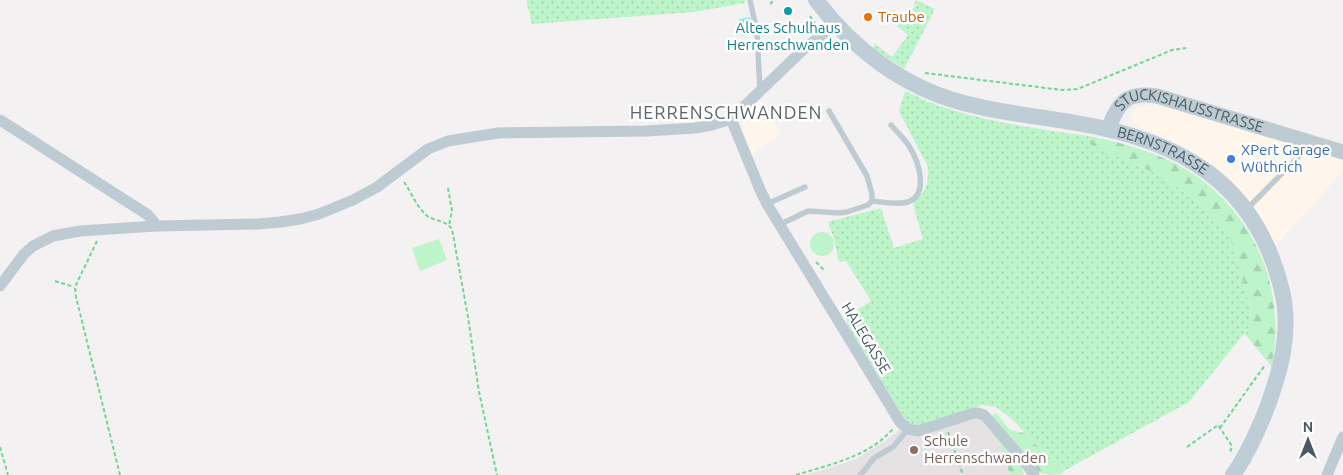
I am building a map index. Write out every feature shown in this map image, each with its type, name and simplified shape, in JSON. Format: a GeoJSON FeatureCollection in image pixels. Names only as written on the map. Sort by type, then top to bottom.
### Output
{"type":"FeatureCollection","features":[{"type":"Feature","properties":{"kind":"main road","name":"BERNSTRASSE"},"geometry":{"type":"LineString","coordinates":[[816,0],[858,46],[893,73],[913,84],[943,96],[980,107],[1108,129],[1154,143],[1186,157],[1204,169],[1222,184],[1246,210],[1267,245],[1278,273],[1285,311],[1285,342],[1276,380],[1259,428],[1245,457],[1233,475]]}},
{"type":"Feature","properties":{"kind":"street"},"geometry":{"type":"LineString","coordinates":[[0,286],[24,254],[41,241],[53,236],[69,232],[156,226],[251,225],[300,219],[320,214],[353,200],[376,187],[428,149],[448,141],[487,134],[660,130],[712,125],[731,119],[806,47],[836,24]]}},
{"type":"Feature","properties":{"kind":"street","name":"STUCKISHAUSSTRASSE"},"geometry":{"type":"LineString","coordinates":[[1108,129],[1116,110],[1123,101],[1132,96],[1147,94],[1343,152]]}},
{"type":"Feature","properties":{"kind":"street","name":"HALEGASSE"},"geometry":{"type":"LineString","coordinates":[[731,119],[767,204],[904,425]]}},
{"type":"Feature","properties":{"kind":"street"},"geometry":{"type":"LineString","coordinates":[[0,120],[148,216],[156,226]]}},
{"type":"Feature","properties":{"kind":"street"},"geometry":{"type":"LineString","coordinates":[[904,425],[918,430],[974,413],[984,415],[1034,475]]}},
{"type":"Feature","properties":{"kind":"street"},"geometry":{"type":"LineString","coordinates":[[1327,475],[1343,437]]}},
{"type":"Feature","properties":{"kind":"street"},"geometry":{"type":"LineString","coordinates":[[1025,462],[1028,475]]}},
{"type":"Feature","properties":{"kind":"lane"},"geometry":{"type":"LineString","coordinates":[[750,0],[756,32],[760,91]]}},
{"type":"Feature","properties":{"kind":"lane"},"geometry":{"type":"LineString","coordinates":[[829,111],[867,176],[872,194],[872,202]]}},
{"type":"Feature","properties":{"kind":"lane"},"geometry":{"type":"LineString","coordinates":[[779,225],[808,211],[839,213],[868,205],[872,202],[906,202],[914,198],[918,193],[920,172],[914,154],[891,125]]}},
{"type":"Feature","properties":{"kind":"lane"},"geometry":{"type":"LineString","coordinates":[[1246,210],[1313,143]]}},
{"type":"Feature","properties":{"kind":"lane"},"geometry":{"type":"LineString","coordinates":[[767,204],[805,187]]}},
{"type":"Feature","properties":{"kind":"lane"},"geometry":{"type":"LineString","coordinates":[[860,475],[874,458],[893,447],[904,425]]}},
{"type":"Feature","properties":{"kind":"path"},"geometry":{"type":"LineString","coordinates":[[770,4],[774,0]]}},
{"type":"Feature","properties":{"kind":"path"},"geometry":{"type":"LineString","coordinates":[[924,73],[1070,90],[1086,86],[1172,50],[1186,48]]}},
{"type":"Feature","properties":{"kind":"path"},"geometry":{"type":"LineString","coordinates":[[397,172],[425,214],[430,218],[449,225],[452,229],[479,392],[497,475]]}},
{"type":"Feature","properties":{"kind":"path"},"geometry":{"type":"LineString","coordinates":[[448,188],[452,211],[449,225]]}},
{"type":"Feature","properties":{"kind":"path"},"geometry":{"type":"LineString","coordinates":[[102,230],[75,287],[120,475]]}},
{"type":"Feature","properties":{"kind":"path"},"geometry":{"type":"LineString","coordinates":[[54,281],[75,287]]}},
{"type":"Feature","properties":{"kind":"path"},"geometry":{"type":"LineString","coordinates":[[1220,428],[1265,365]]}},
{"type":"Feature","properties":{"kind":"path"},"geometry":{"type":"LineString","coordinates":[[944,423],[963,475]]}},
{"type":"Feature","properties":{"kind":"path"},"geometry":{"type":"LineString","coordinates":[[796,475],[853,458],[904,425]]}},
{"type":"Feature","properties":{"kind":"path"},"geometry":{"type":"LineString","coordinates":[[1187,447],[1218,425],[1232,446],[1230,455]]}},
{"type":"Feature","properties":{"kind":"path"},"geometry":{"type":"LineString","coordinates":[[0,447],[8,475]]}},
{"type":"Feature","properties":{"kind":"shaded area"},"geometry":{"type":"Polygon","coordinates":[[[759,98],[781,134],[752,154],[743,132],[742,122],[746,112],[759,98]]]}},
{"type":"Feature","properties":{"kind":"shaded area"},"geometry":{"type":"Polygon","coordinates":[[[1139,106],[1168,108],[1343,157],[1343,171],[1275,246],[1226,178],[1208,162],[1174,142],[1137,126],[1131,116],[1133,110],[1139,106]]]}},
{"type":"Feature","properties":{"kind":"shaded area","name":"Schule Herrenschwanden"},"geometry":{"type":"Polygon","coordinates":[[[978,417],[1000,443],[1010,475],[806,475],[854,460],[900,430],[914,435],[978,417]]]}},
{"type":"Feature","properties":{"kind":"green space"},"geometry":{"type":"Polygon","coordinates":[[[526,0],[745,0],[745,3],[694,12],[532,24],[526,0]]]}},
{"type":"Feature","properties":{"kind":"green space"},"geometry":{"type":"Polygon","coordinates":[[[916,0],[935,9],[904,69],[873,48],[875,44],[892,57],[908,35],[897,26],[916,5],[914,3],[916,0]]]}},
{"type":"Feature","properties":{"kind":"green space"},"geometry":{"type":"Polygon","coordinates":[[[905,91],[937,105],[974,116],[1031,128],[1089,136],[1088,143],[1162,176],[1215,215],[1233,244],[1250,306],[1251,325],[1189,402],[1062,472],[1012,419],[996,407],[982,405],[918,426],[908,424],[847,325],[847,316],[871,301],[846,261],[839,262],[828,222],[881,208],[894,248],[923,239],[914,202],[926,187],[928,167],[899,111],[905,91]]]}},
{"type":"Feature","properties":{"kind":"green space"},"geometry":{"type":"Polygon","coordinates":[[[1089,136],[1147,151],[1189,171],[1227,203],[1243,223],[1265,267],[1272,292],[1276,330],[1272,367],[1245,334],[1251,325],[1250,306],[1233,244],[1215,215],[1162,176],[1087,143],[1089,136]]]}},
{"type":"Feature","properties":{"kind":"green space"},"geometry":{"type":"Polygon","coordinates":[[[822,232],[830,236],[834,244],[830,252],[822,256],[814,252],[810,244],[814,236],[822,232]]]}},
{"type":"Feature","properties":{"kind":"green space"},"geometry":{"type":"Polygon","coordinates":[[[439,239],[447,260],[420,271],[412,248],[439,239]]]}},
{"type":"Feature","properties":{"kind":"green space"},"geometry":{"type":"Polygon","coordinates":[[[995,413],[1010,430],[1025,433],[1064,474],[1049,475],[1038,472],[1030,463],[1022,469],[1024,475],[1010,475],[1000,443],[993,435],[991,417],[995,413]]]}},
{"type":"Feature","properties":{"kind":"water"},"geometry":{"type":"Polygon","coordinates":[[[750,17],[752,34],[742,36],[739,19],[750,17]]]}},
{"type":"Feature","properties":{"kind":"place","name":"Altes Schulhaus Herrenschwanden"},"geometry":{"type":"Point","coordinates":[788,11]}},
{"type":"Feature","properties":{"kind":"place","name":"Traube"},"geometry":{"type":"Point","coordinates":[868,17]}},
{"type":"Feature","properties":{"kind":"place","name":"XPert Garage Wüthrich"},"geometry":{"type":"Point","coordinates":[1231,159]}},
{"type":"Feature","properties":{"kind":"place","name":"Schule Herrenschwanden"},"geometry":{"type":"Point","coordinates":[914,450]}},
{"type":"Feature","properties":{"kind":"district","name":"HERRENSCHWANDEN"},"geometry":{"type":"Point","coordinates":[726,113]}}]}
